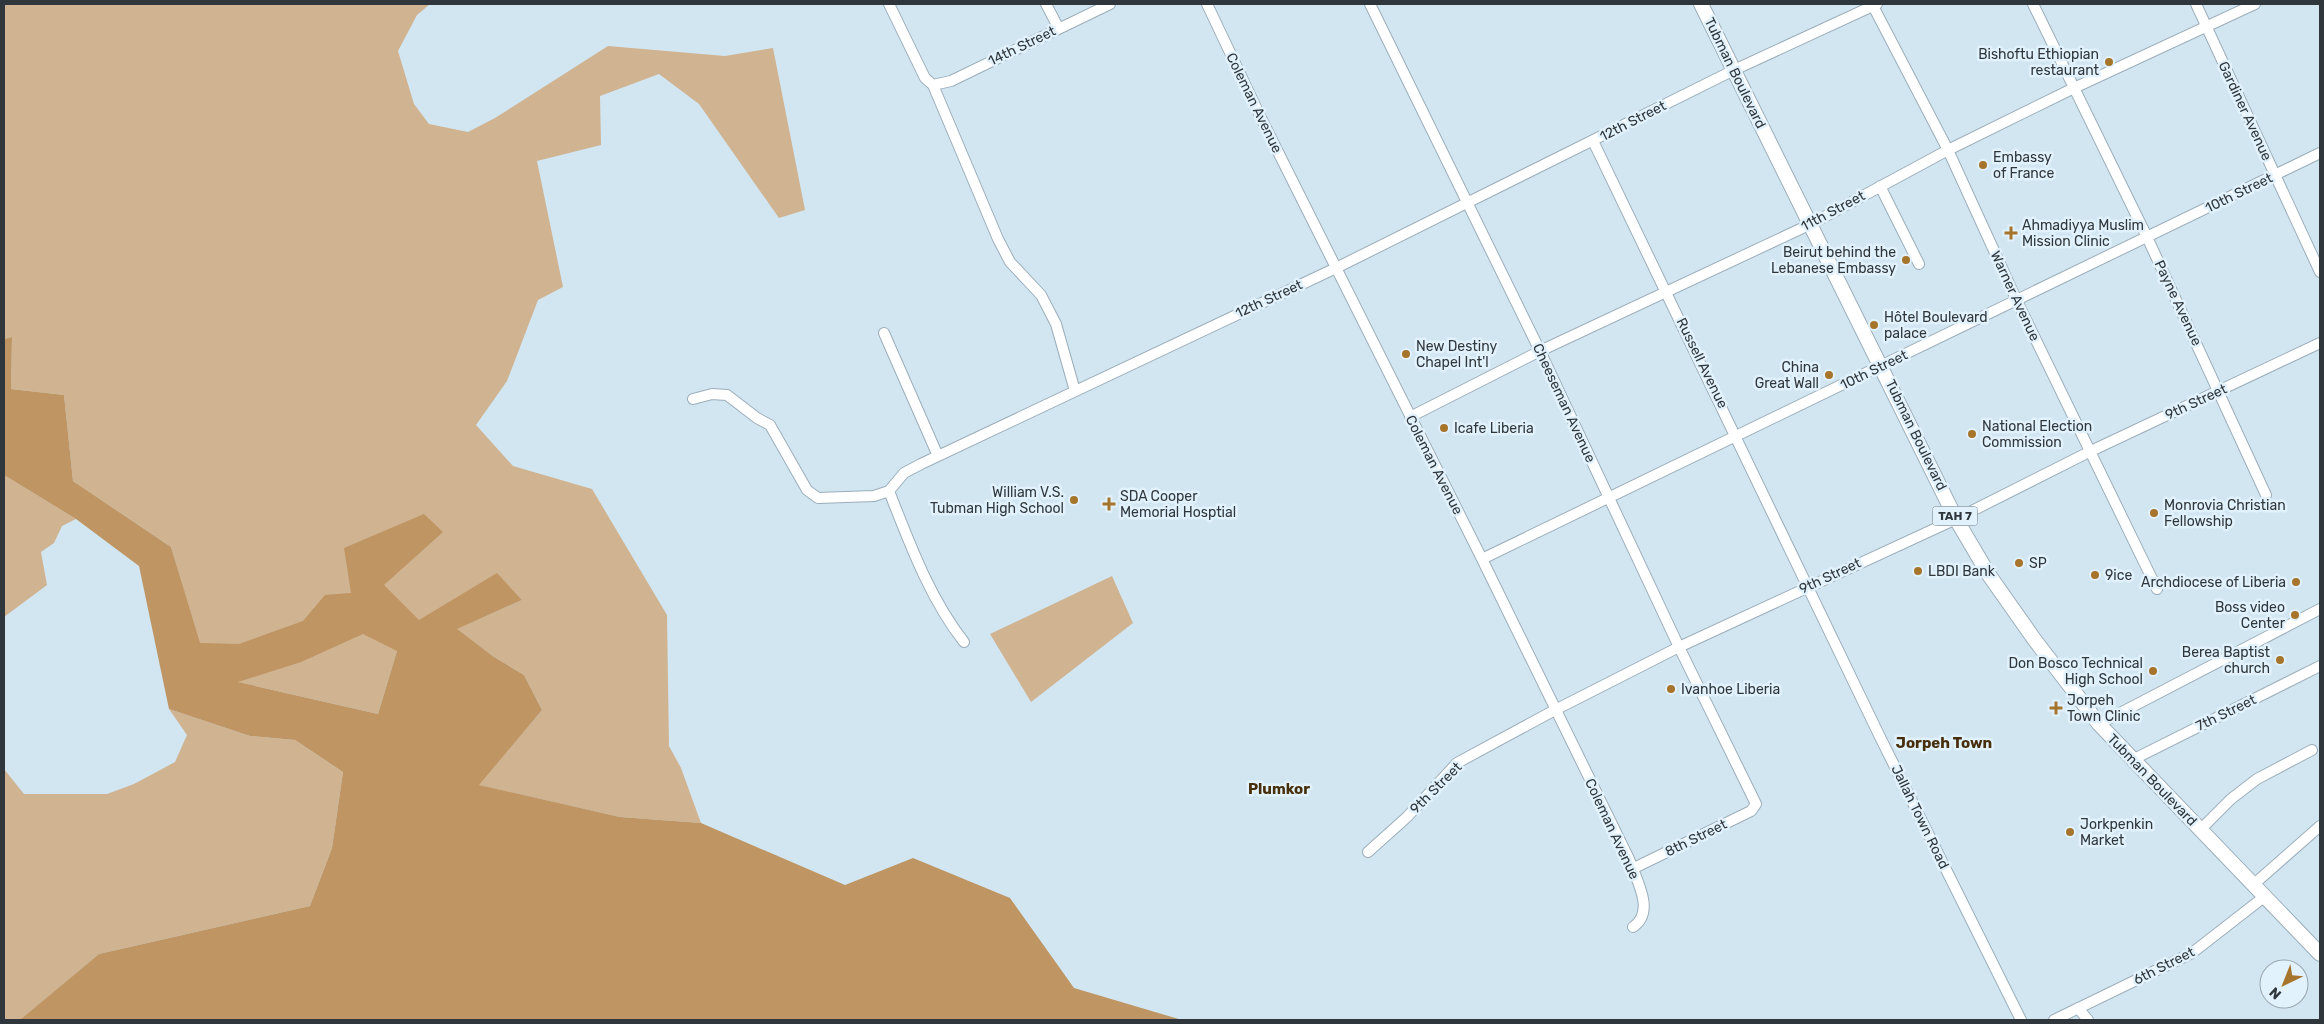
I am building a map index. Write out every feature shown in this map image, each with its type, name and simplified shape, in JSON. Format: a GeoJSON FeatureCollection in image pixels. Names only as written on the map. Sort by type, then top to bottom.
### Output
{"type":"FeatureCollection","features":[{"type":"Feature","properties":{"kind":"highway","name":"Tubman Boulevard"},"geometry":{"type":"LineString","coordinates":[[1701,4],[1882,366],[1956,519],[1989,575],[2099,724],[2320,954]]}},
{"type":"Feature","properties":{"kind":"street"},"geometry":{"type":"LineString","coordinates":[[889,4],[924,78],[934,85],[998,239],[1010,262],[1041,295],[1056,324],[1075,391]]}},
{"type":"Feature","properties":{"kind":"street"},"geometry":{"type":"LineString","coordinates":[[1046,4],[1058,28]]}},
{"type":"Feature","properties":{"kind":"street","name":"14th Street"},"geometry":{"type":"LineString","coordinates":[[934,85],[951,81],[1110,4]]}},
{"type":"Feature","properties":{"kind":"street","name":"Coleman Avenue"},"geometry":{"type":"LineString","coordinates":[[1207,4],[1336,268],[1482,559],[1632,869],[1645,907],[1641,921],[1633,927]]}},
{"type":"Feature","properties":{"kind":"street","name":"Cheeseman Avenue"},"geometry":{"type":"LineString","coordinates":[[1370,4],[1466,204],[1540,351],[1756,804]]}},
{"type":"Feature","properties":{"kind":"street","name":"12th Street"},"geometry":{"type":"LineString","coordinates":[[889,491],[904,473],[938,456],[1336,268],[1734,70],[1874,4]]}},
{"type":"Feature","properties":{"kind":"street","name":"Warner Avenue"},"geometry":{"type":"LineString","coordinates":[[1874,4],[1948,150],[2017,301],[2157,589]]}},
{"type":"Feature","properties":{"kind":"street","name":"Payne Avenue"},"geometry":{"type":"LineString","coordinates":[[2033,4],[2147,237],[2266,495]]}},
{"type":"Feature","properties":{"kind":"street","name":"Gardiner Avenue"},"geometry":{"type":"LineString","coordinates":[[2196,4],[2320,272]]}},
{"type":"Feature","properties":{"kind":"street","name":"11th Street"},"geometry":{"type":"LineString","coordinates":[[1410,417],[1540,351],[1811,224],[1948,150],[2074,88],[2206,25],[2255,4]]}},
{"type":"Feature","properties":{"kind":"street","name":"Russell Avenue"},"geometry":{"type":"LineString","coordinates":[[1594,141],[1808,586]]}},
{"type":"Feature","properties":{"kind":"street","name":"10th Street"},"geometry":{"type":"LineString","coordinates":[[1482,559],[2320,153]]}},
{"type":"Feature","properties":{"kind":"street"},"geometry":{"type":"LineString","coordinates":[[1880,186],[1919,264]]}},
{"type":"Feature","properties":{"kind":"street"},"geometry":{"type":"LineString","coordinates":[[884,333],[938,456]]}},
{"type":"Feature","properties":{"kind":"street","name":"9th Street"},"geometry":{"type":"LineString","coordinates":[[1368,852],[1407,817],[1457,763],[1555,710],[1680,647],[1956,519],[2091,451],[2320,343]]}},
{"type":"Feature","properties":{"kind":"street"},"geometry":{"type":"LineString","coordinates":[[693,399],[712,394],[727,394],[756,418],[770,425],[807,490],[813,496],[823,498],[870,496],[889,491],[916,559],[954,628],[964,642]]}},
{"type":"Feature","properties":{"kind":"street","name":"Jallah Town Road"},"geometry":{"type":"LineString","coordinates":[[1808,586],[2021,1020]]}},
{"type":"Feature","properties":{"kind":"street"},"geometry":{"type":"LineString","coordinates":[[2099,724],[2320,609]]}},
{"type":"Feature","properties":{"kind":"street","name":"7th Street"},"geometry":{"type":"LineString","coordinates":[[2132,760],[2320,666]]}},
{"type":"Feature","properties":{"kind":"street"},"geometry":{"type":"LineString","coordinates":[[2200,830],[2235,796],[2257,779],[2312,750]]}},
{"type":"Feature","properties":{"kind":"street","name":"8th Street"},"geometry":{"type":"LineString","coordinates":[[1632,869],[1751,811],[1756,804]]}},
{"type":"Feature","properties":{"kind":"street"},"geometry":{"type":"LineString","coordinates":[[2253,885],[2320,826]]}},
{"type":"Feature","properties":{"kind":"street","name":"6th Street"},"geometry":{"type":"LineString","coordinates":[[2054,1020],[2192,953],[2264,897]]}},
{"type":"Feature","properties":{"kind":"street"},"geometry":{"type":"LineString","coordinates":[[2078,1008],[2088,1020]]}},
{"type":"Feature","properties":{"kind":"shaded area"},"geometry":{"type":"Polygon","coordinates":[[[4,4],[430,4],[417,15],[398,51],[414,104],[429,124],[468,132],[495,118],[608,46],[725,56],[773,48],[805,210],[779,218],[699,104],[659,74],[600,96],[601,145],[537,161],[563,287],[538,300],[507,381],[476,425],[513,466],[592,489],[667,615],[669,746],[681,768],[701,823],[620,817],[478,785],[542,710],[524,675],[494,657],[456,629],[522,600],[497,574],[397,651],[378,714],[237,682],[199,643],[171,547],[73,481],[64,395],[11,389],[12,337],[4,339],[4,4]]]}},
{"type":"Feature","properties":{"kind":"shaded area"},"geometry":{"type":"Polygon","coordinates":[[[12,337],[11,389],[64,395],[73,481],[171,547],[200,643],[239,644],[303,621],[325,595],[351,593],[344,548],[424,514],[443,532],[384,585],[419,620],[497,573],[522,600],[457,629],[494,657],[524,675],[542,710],[479,785],[620,817],[701,823],[845,885],[913,858],[1010,898],[1074,988],[1182,1020],[20,1020],[99,954],[310,906],[332,848],[343,772],[295,740],[250,736],[169,709],[139,566],[76,519],[4,475],[4,339],[12,337]],[[363,634],[301,662],[238,682],[378,714],[397,651],[363,634]]]}},
{"type":"Feature","properties":{"kind":"shaded area"},"geometry":{"type":"Polygon","coordinates":[[[4,475],[76,519],[62,526],[54,543],[41,552],[47,585],[4,617],[4,475]]]}},
{"type":"Feature","properties":{"kind":"shaded area"},"geometry":{"type":"Polygon","coordinates":[[[1112,576],[1133,623],[1031,702],[990,634],[1112,576]]]}},
{"type":"Feature","properties":{"kind":"shaded area"},"geometry":{"type":"Polygon","coordinates":[[[169,709],[250,736],[295,740],[343,772],[332,848],[310,906],[99,954],[22,1019],[4,1020],[4,769],[24,794],[107,794],[134,784],[175,762],[187,735],[169,709]]]}},
{"type":"Feature","properties":{"kind":"place","name":"Bishoftu Ethiopian restaurant"},"geometry":{"type":"Point","coordinates":[2109,62]}},
{"type":"Feature","properties":{"kind":"place","name":"Embassy of France"},"geometry":{"type":"Point","coordinates":[1983,165]}},
{"type":"Feature","properties":{"kind":"place","name":"Ahmadiyya Muslim Mission Clinic"},"geometry":{"type":"Point","coordinates":[2011,233]}},
{"type":"Feature","properties":{"kind":"place","name":"Beirut behind the Lebanese Embassy"},"geometry":{"type":"Point","coordinates":[1906,260]}},
{"type":"Feature","properties":{"kind":"place","name":"Hôtel Boulevard palace"},"geometry":{"type":"Point","coordinates":[1874,325]}},
{"type":"Feature","properties":{"kind":"place","name":"New Destiny Chapel Int'l"},"geometry":{"type":"Point","coordinates":[1406,354]}},
{"type":"Feature","properties":{"kind":"place","name":"China Great Wall"},"geometry":{"type":"Point","coordinates":[1829,375]}},
{"type":"Feature","properties":{"kind":"place","name":"Icafe Liberia"},"geometry":{"type":"Point","coordinates":[1444,428]}},
{"type":"Feature","properties":{"kind":"place","name":"National Election Commission"},"geometry":{"type":"Point","coordinates":[1972,434]}},
{"type":"Feature","properties":{"kind":"place","name":"William V.S. Tubman High School"},"geometry":{"type":"Point","coordinates":[1074,500]}},
{"type":"Feature","properties":{"kind":"place","name":"SDA Cooper Memorial Hosptial"},"geometry":{"type":"Point","coordinates":[1109,504]}},
{"type":"Feature","properties":{"kind":"place","name":"Monrovia Christian Fellowship"},"geometry":{"type":"Point","coordinates":[2154,513]}},
{"type":"Feature","properties":{"kind":"place","name":"SP"},"geometry":{"type":"Point","coordinates":[2019,563]}},
{"type":"Feature","properties":{"kind":"place","name":"LBDI Bank"},"geometry":{"type":"Point","coordinates":[1918,571]}},
{"type":"Feature","properties":{"kind":"place","name":"9ice"},"geometry":{"type":"Point","coordinates":[2095,575]}},
{"type":"Feature","properties":{"kind":"place","name":"Archdiocese of Liberia"},"geometry":{"type":"Point","coordinates":[2296,582]}},
{"type":"Feature","properties":{"kind":"place","name":"Boss video Center"},"geometry":{"type":"Point","coordinates":[2295,615]}},
{"type":"Feature","properties":{"kind":"place","name":"Berea Baptist church"},"geometry":{"type":"Point","coordinates":[2280,660]}},
{"type":"Feature","properties":{"kind":"place","name":"Don Bosco Technical High School"},"geometry":{"type":"Point","coordinates":[2153,671]}},
{"type":"Feature","properties":{"kind":"place","name":"Ivanhoe Liberia"},"geometry":{"type":"Point","coordinates":[1671,689]}},
{"type":"Feature","properties":{"kind":"place","name":"Jorpeh Town Clinic"},"geometry":{"type":"Point","coordinates":[2056,708]}},
{"type":"Feature","properties":{"kind":"place","name":"Jorkpenkin Market"},"geometry":{"type":"Point","coordinates":[2070,832]}},
{"type":"Feature","properties":{"kind":"district","name":"Jorpeh Town"},"geometry":{"type":"Point","coordinates":[1944,743]}},
{"type":"Feature","properties":{"kind":"district","name":"Plumkor"},"geometry":{"type":"Point","coordinates":[1279,789]}}]}
